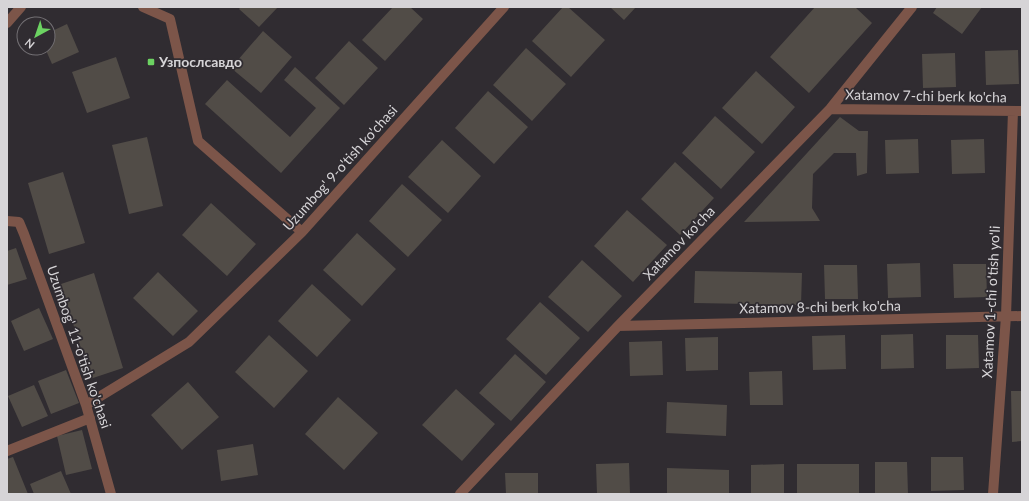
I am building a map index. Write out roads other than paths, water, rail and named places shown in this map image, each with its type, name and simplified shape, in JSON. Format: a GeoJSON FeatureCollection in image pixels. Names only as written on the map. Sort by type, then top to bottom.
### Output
{"type":"FeatureCollection","features":[{"type":"Feature","properties":{"kind":"street"},"geometry":{"type":"LineString","coordinates":[[7,23],[21,7]]}},
{"type":"Feature","properties":{"kind":"street"},"geometry":{"type":"LineString","coordinates":[[143,7],[170,19],[198,142],[302,232]]}},
{"type":"Feature","properties":{"kind":"street","name":"Uzumbog' 9-o'tish ko'chasi"},"geometry":{"type":"LineString","coordinates":[[86,405],[189,342],[302,232],[504,7]]}},
{"type":"Feature","properties":{"kind":"street","name":"Xatamov ko'cha"},"geometry":{"type":"LineString","coordinates":[[460,494],[618,326],[830,109],[912,7]]}},
{"type":"Feature","properties":{"kind":"street","name":"Xatamov 7-chi berk ko'cha"},"geometry":{"type":"LineString","coordinates":[[830,109],[1017,111]]}},
{"type":"Feature","properties":{"kind":"street","name":"Xatamov 1-chi o'tish yo'li"},"geometry":{"type":"LineString","coordinates":[[993,494],[1006,316],[1017,111]]}},
{"type":"Feature","properties":{"kind":"street","name":"Uzumbog' 11-o'tish ko'chasi"},"geometry":{"type":"LineString","coordinates":[[7,221],[10,220],[19,222],[24,234],[86,405],[111,494]]}},
{"type":"Feature","properties":{"kind":"street","name":"Xatamov 8-chi berk ko'cha"},"geometry":{"type":"LineString","coordinates":[[618,326],[1022,316]]}},
{"type":"Feature","properties":{"kind":"street"},"geometry":{"type":"LineString","coordinates":[[7,451],[90,418]]}},
{"type":"Feature","properties":{"kind":"place","name":"Узпослсавдо"},"geometry":{"type":"Point","coordinates":[151,62]}}]}
